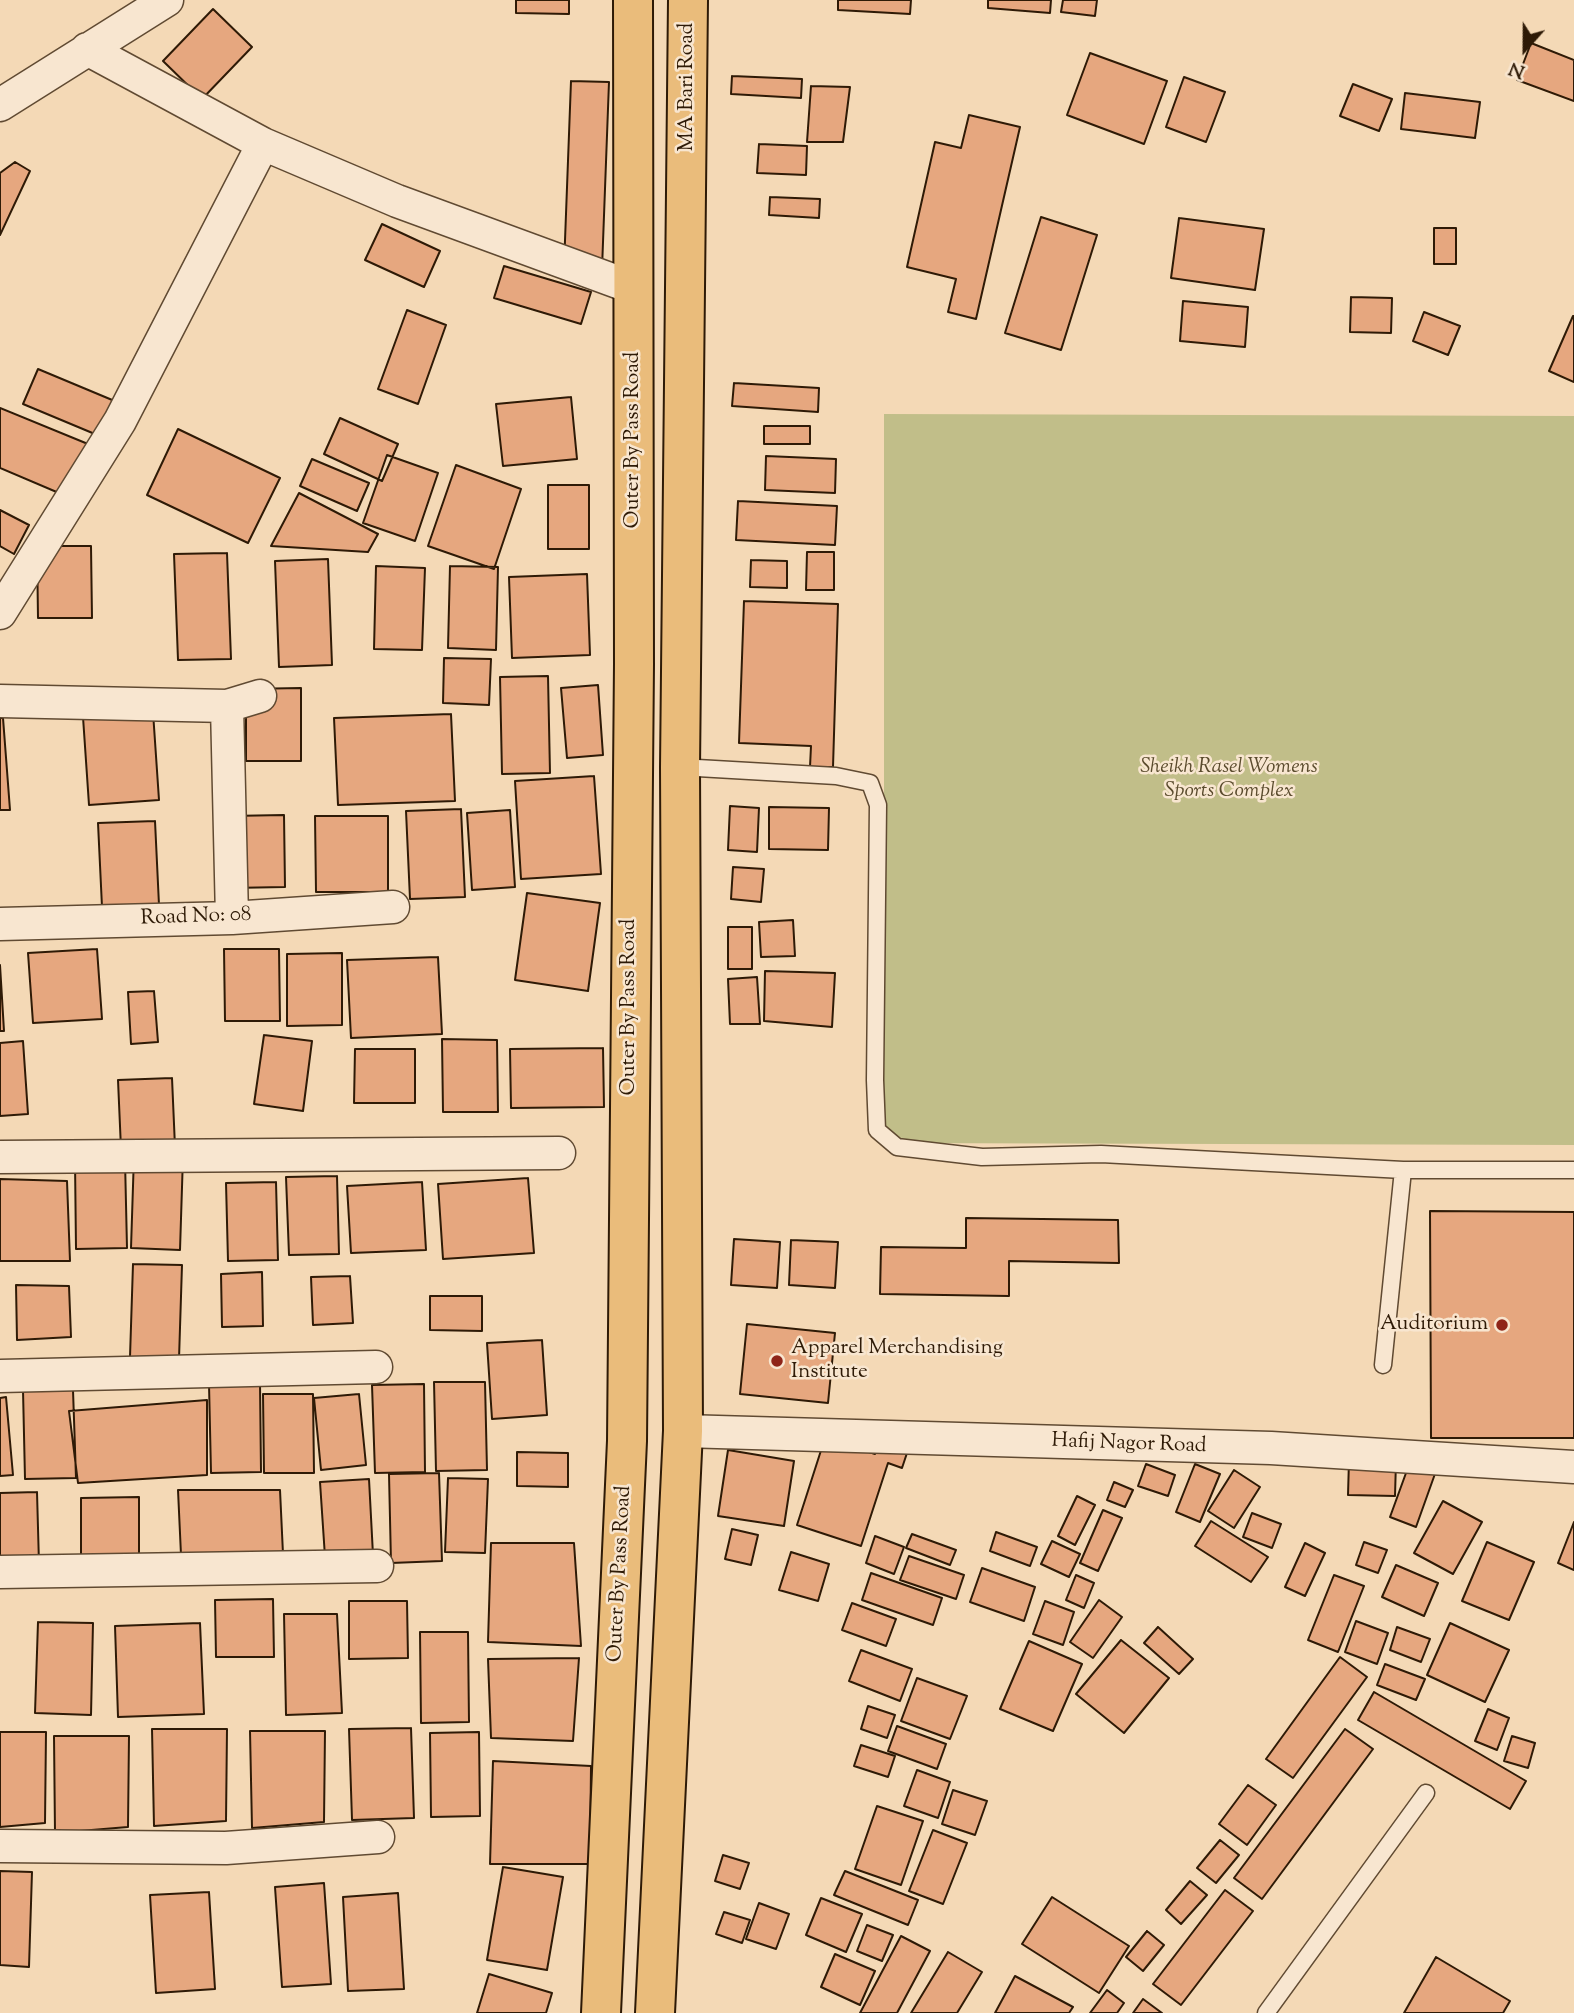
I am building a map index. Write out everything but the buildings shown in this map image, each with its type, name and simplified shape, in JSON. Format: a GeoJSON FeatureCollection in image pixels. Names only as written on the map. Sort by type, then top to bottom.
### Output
{"type":"FeatureCollection","features":[{"type":"Feature","properties":{"kind":"main road","name":"Outer By Pass Road"},"geometry":{"type":"LineString","coordinates":[[601,2013],[627,1441],[634,664],[633,0]]}},
{"type":"Feature","properties":{"kind":"main road","name":"MA Bari Road"},"geometry":{"type":"LineString","coordinates":[[680,768],[688,0]]}},
{"type":"Feature","properties":{"kind":"main road"},"geometry":{"type":"LineString","coordinates":[[655,2013],[683,1431],[680,768]]}},
{"type":"Feature","properties":{"kind":"street"},"geometry":{"type":"LineString","coordinates":[[0,106],[155,3]]}},
{"type":"Feature","properties":{"kind":"street"},"geometry":{"type":"LineString","coordinates":[[87,49],[263,144],[397,201],[634,288]]}},
{"type":"Feature","properties":{"kind":"street"},"geometry":{"type":"LineString","coordinates":[[0,613],[120,421],[263,144]]}},
{"type":"Feature","properties":{"kind":"street"},"geometry":{"type":"LineString","coordinates":[[0,701],[227,706],[260,696]]}},
{"type":"Feature","properties":{"kind":"street"},"geometry":{"type":"LineString","coordinates":[[227,706],[232,918]]}},
{"type":"Feature","properties":{"kind":"street","name":"Road No: 08"},"geometry":{"type":"LineString","coordinates":[[0,924],[232,918],[393,907]]}},
{"type":"Feature","properties":{"kind":"street"},"geometry":{"type":"LineString","coordinates":[[0,1157],[559,1153]]}},
{"type":"Feature","properties":{"kind":"street"},"geometry":{"type":"LineString","coordinates":[[0,1376],[376,1367]]}},
{"type":"Feature","properties":{"kind":"street","name":"Hafij Nagor Road"},"geometry":{"type":"LineString","coordinates":[[683,1431],[1271,1448],[1574,1467]]}},
{"type":"Feature","properties":{"kind":"street"},"geometry":{"type":"LineString","coordinates":[[0,1572],[377,1566]]}},
{"type":"Feature","properties":{"kind":"street"},"geometry":{"type":"LineString","coordinates":[[0,1846],[226,1848],[378,1837]]}},
{"type":"Feature","properties":{"kind":"lane"},"geometry":{"type":"LineString","coordinates":[[680,768],[836,776],[870,783],[878,805],[875,1080],[877,1129],[897,1147],[982,1157],[1101,1154],[1403,1170],[1574,1170]]}},
{"type":"Feature","properties":{"kind":"lane"},"geometry":{"type":"LineString","coordinates":[[1383,1365],[1403,1170]]}},
{"type":"Feature","properties":{"kind":"lane"},"geometry":{"type":"LineString","coordinates":[[1266,2013],[1426,1793]]}},
{"type":"Feature","properties":{"kind":"green space","name":"Sheikh Rasel Womens Sports Complex"},"geometry":{"type":"Polygon","coordinates":[[[884,414],[1574,416],[1574,1145],[884,1143],[884,414]]]}},
{"type":"Feature","properties":{"kind":"place","name":"Auditorium"},"geometry":{"type":"Point","coordinates":[1502,1325]}},
{"type":"Feature","properties":{"kind":"place","name":"Apparel Merchandising Institute"},"geometry":{"type":"Point","coordinates":[777,1361]}}]}
